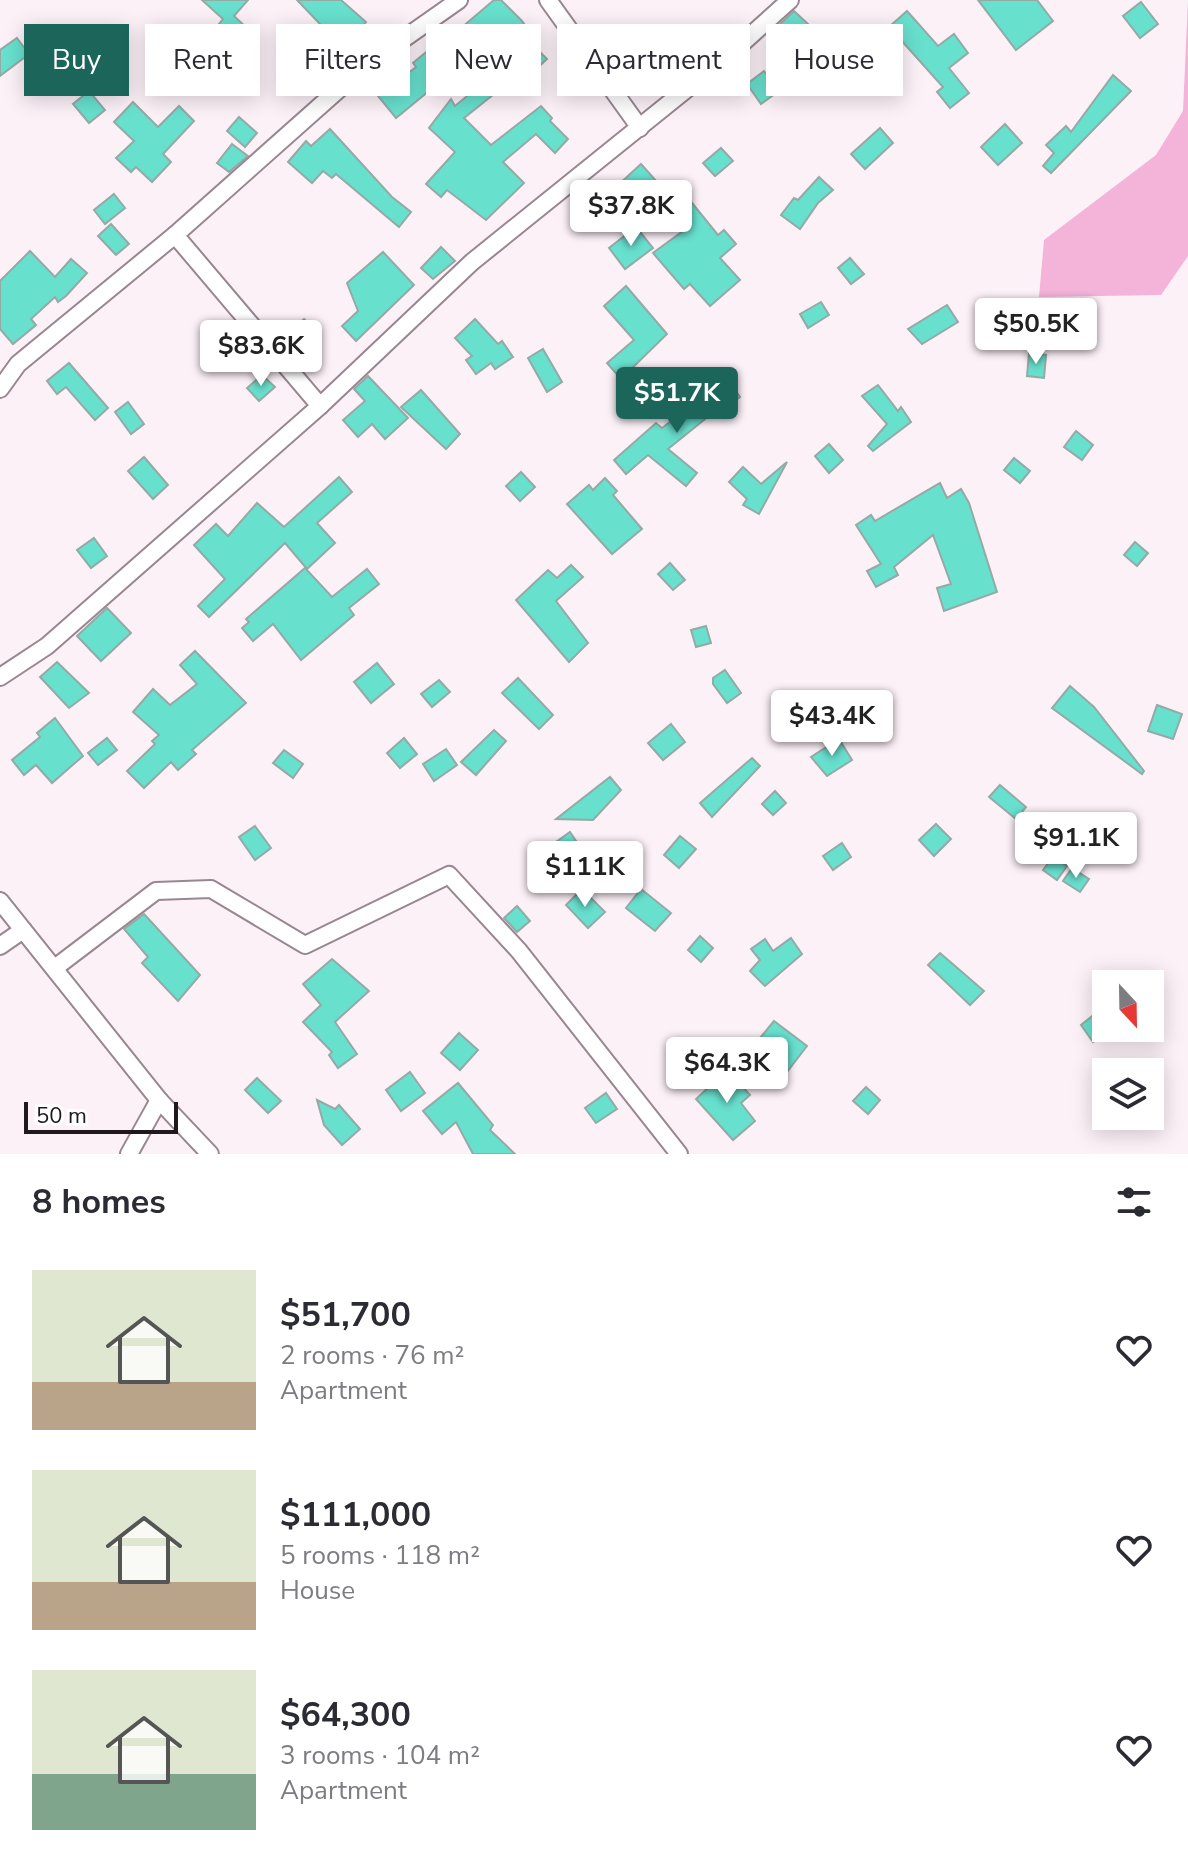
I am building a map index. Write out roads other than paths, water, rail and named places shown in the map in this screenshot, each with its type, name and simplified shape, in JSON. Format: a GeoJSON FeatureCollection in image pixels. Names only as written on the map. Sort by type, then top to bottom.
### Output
{"type":"FeatureCollection","features":[{"type":"Feature","properties":{"kind":"street"},"geometry":{"type":"LineString","coordinates":[[0,389],[18,364],[175,235],[365,66],[459,0]]}},
{"type":"Feature","properties":{"kind":"street"},"geometry":{"type":"LineString","coordinates":[[548,0],[640,128]]}},
{"type":"Feature","properties":{"kind":"street"},"geometry":{"type":"LineString","coordinates":[[0,677],[47,646],[320,406],[472,262],[640,128],[790,0]]}},
{"type":"Feature","properties":{"kind":"street"},"geometry":{"type":"LineString","coordinates":[[175,235],[320,406]]}},
{"type":"Feature","properties":{"kind":"street"},"geometry":{"type":"LineString","coordinates":[[56,967],[156,891],[211,889],[305,945],[449,875],[519,951],[679,1154]]}},
{"type":"Feature","properties":{"kind":"street"},"geometry":{"type":"LineString","coordinates":[[0,901],[56,967],[159,1100],[210,1154]]}},
{"type":"Feature","properties":{"kind":"street"},"geometry":{"type":"LineString","coordinates":[[0,946],[23,930]]}},
{"type":"Feature","properties":{"kind":"street"},"geometry":{"type":"LineString","coordinates":[[129,1154],[159,1100]]}}]}
